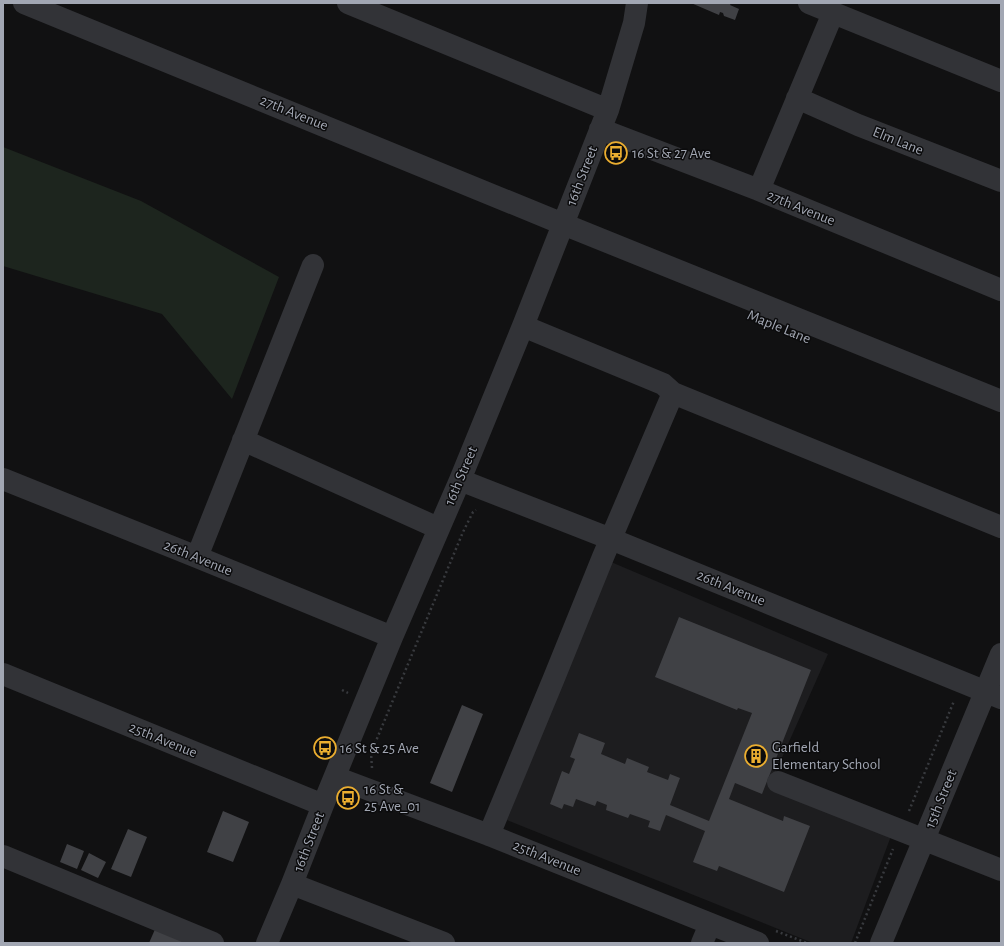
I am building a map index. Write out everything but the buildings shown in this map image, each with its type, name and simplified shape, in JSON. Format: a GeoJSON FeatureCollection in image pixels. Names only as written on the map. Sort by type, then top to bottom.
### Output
{"type":"FeatureCollection","features":[{"type":"Feature","properties":{"kind":"street","name":"27th Avenue"},"geometry":{"type":"LineString","coordinates":[[24,3],[560,231]]}},
{"type":"Feature","properties":{"kind":"street","name":"27th Avenue"},"geometry":{"type":"LineString","coordinates":[[348,3],[759,190],[1001,290]]}},
{"type":"Feature","properties":{"kind":"street","name":"16th Street"},"geometry":{"type":"LineString","coordinates":[[267,943],[392,637],[460,480],[523,326],[604,120],[634,23],[638,3]]}},
{"type":"Feature","properties":{"kind":"street"},"geometry":{"type":"LineString","coordinates":[[809,3],[1001,81]]}},
{"type":"Feature","properties":{"kind":"street"},"geometry":{"type":"LineString","coordinates":[[759,190],[833,12]]}},
{"type":"Feature","properties":{"kind":"street","name":"Elm Lane"},"geometry":{"type":"LineString","coordinates":[[797,98],[858,125],[1001,181]]}},
{"type":"Feature","properties":{"kind":"street","name":"Maple Lane"},"geometry":{"type":"LineString","coordinates":[[560,231],[1001,401]]}},
{"type":"Feature","properties":{"kind":"street","name":"Maple Lane"},"geometry":{"type":"LineString","coordinates":[[560,231],[1001,417]]}},
{"type":"Feature","properties":{"kind":"street"},"geometry":{"type":"LineString","coordinates":[[197,557],[313,265]]}},
{"type":"Feature","properties":{"kind":"street"},"geometry":{"type":"LineString","coordinates":[[523,326],[663,384],[673,393],[1001,528]]}},
{"type":"Feature","properties":{"kind":"street"},"geometry":{"type":"LineString","coordinates":[[489,835],[673,393]]}},
{"type":"Feature","properties":{"kind":"street"},"geometry":{"type":"LineString","coordinates":[[243,440],[438,528]]}},
{"type":"Feature","properties":{"kind":"street","name":"26th Avenue"},"geometry":{"type":"LineString","coordinates":[[3,479],[392,637]]}},
{"type":"Feature","properties":{"kind":"street","name":"26th Avenue"},"geometry":{"type":"LineString","coordinates":[[460,480],[611,539],[993,695]]}},
{"type":"Feature","properties":{"kind":"street","name":"15th Street"},"geometry":{"type":"LineString","coordinates":[[881,943],[924,839],[993,695],[1001,654]]}},
{"type":"Feature","properties":{"kind":"street","name":"25th Avenue"},"geometry":{"type":"LineString","coordinates":[[3,674],[323,805]]}},
{"type":"Feature","properties":{"kind":"street","name":"25th Avenue"},"geometry":{"type":"LineString","coordinates":[[335,777],[489,835],[706,933],[765,936]]}},
{"type":"Feature","properties":{"kind":"street"},"geometry":{"type":"LineString","coordinates":[[778,782],[1001,870]]}},
{"type":"Feature","properties":{"kind":"street"},"geometry":{"type":"LineString","coordinates":[[3,856],[213,943]]}},
{"type":"Feature","properties":{"kind":"street"},"geometry":{"type":"LineString","coordinates":[[292,884],[444,943]]}},
{"type":"Feature","properties":{"kind":"path"},"geometry":{"type":"LineString","coordinates":[[374,772],[371,766],[371,753],[463,532],[473,512],[478,508]]}},
{"type":"Feature","properties":{"kind":"path"},"geometry":{"type":"LineString","coordinates":[[765,936],[807,943]]}},
{"type":"Feature","properties":{"kind":"shaded area"},"geometry":{"type":"Polygon","coordinates":[[[3,147],[141,201],[279,277],[232,399],[162,314],[3,266],[3,147]]]}},
{"type":"Feature","properties":{"kind":"shaded area","name":"Garfield Elementary School"},"geometry":{"type":"Polygon","coordinates":[[[611,562],[828,654],[769,787],[891,836],[851,943],[813,943],[507,820],[611,562]]]}},
{"type":"Feature","properties":{"kind":"place","name":"16 St & 27 Ave"},"geometry":{"type":"Point","coordinates":[616,153]}},
{"type":"Feature","properties":{"kind":"place","name":"16 St & 25 Ave"},"geometry":{"type":"Point","coordinates":[325,748]}},
{"type":"Feature","properties":{"kind":"place","name":"Garfield Elementary School"},"geometry":{"type":"Point","coordinates":[756,756]}},
{"type":"Feature","properties":{"kind":"place","name":"16 St & 25 Ave_01"},"geometry":{"type":"Point","coordinates":[348,798]}}]}
